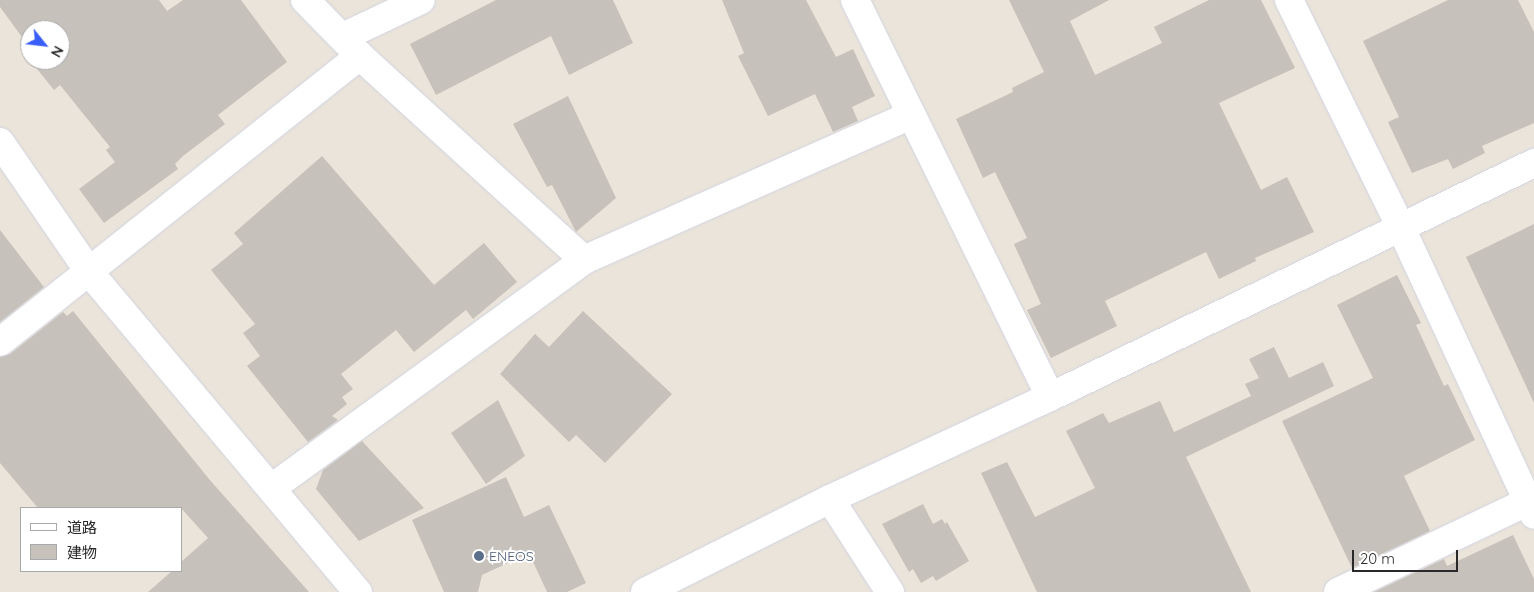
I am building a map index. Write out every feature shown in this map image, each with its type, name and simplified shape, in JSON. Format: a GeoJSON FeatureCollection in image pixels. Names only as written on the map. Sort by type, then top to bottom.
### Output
{"type":"FeatureCollection","features":[{"type":"Feature","properties":{"kind":"street"},"geometry":{"type":"LineString","coordinates":[[305,0],[351,46],[584,260]]}},
{"type":"Feature","properties":{"kind":"street"},"geometry":{"type":"LineString","coordinates":[[0,342],[90,273],[351,46],[420,0]]}},
{"type":"Feature","properties":{"kind":"street"},"geometry":{"type":"LineString","coordinates":[[855,0],[1050,397]]}},
{"type":"Feature","properties":{"kind":"street"},"geometry":{"type":"LineString","coordinates":[[1288,0],[1401,228],[1531,509],[1338,592]]}},
{"type":"Feature","properties":{"kind":"street"},"geometry":{"type":"LineString","coordinates":[[273,487],[584,260],[911,115]]}},
{"type":"Feature","properties":{"kind":"street"},"geometry":{"type":"LineString","coordinates":[[0,142],[90,273],[273,487],[358,592]]}},
{"type":"Feature","properties":{"kind":"street"},"geometry":{"type":"LineString","coordinates":[[645,592],[830,499],[1050,397],[1534,163]]}},
{"type":"Feature","properties":{"kind":"street"},"geometry":{"type":"LineString","coordinates":[[830,499],[890,592]]}},
{"type":"Feature","properties":{"kind":"building"},"geometry":{"type":"Polygon","coordinates":[[[0,0],[159,0],[167,11],[183,0],[241,0],[287,62],[218,115],[225,124],[183,156],[175,164],[178,169],[104,223],[79,189],[115,162],[106,150],[110,147],[60,85],[54,90],[38,70],[70,70],[70,20],[20,20],[20,34],[0,7],[0,0]]]}},
{"type":"Feature","properties":{"kind":"building"},"geometry":{"type":"Polygon","coordinates":[[[496,0],[613,0],[633,43],[569,75],[551,36],[436,95],[410,44],[496,0]]]}},
{"type":"Feature","properties":{"kind":"building"},"geometry":{"type":"Polygon","coordinates":[[[722,0],[806,0],[836,57],[853,49],[875,96],[852,107],[858,121],[833,132],[815,94],[768,116],[738,56],[744,53],[722,0]]]}},
{"type":"Feature","properties":{"kind":"building"},"geometry":{"type":"Polygon","coordinates":[[[1009,0],[1109,0],[1070,21],[1095,75],[1162,43],[1154,27],[1209,0],[1261,0],[1295,68],[1219,103],[1261,190],[1287,177],[1314,232],[1255,258],[1256,261],[1219,279],[1206,252],[1105,301],[1117,326],[1051,358],[1027,310],[1041,304],[1014,244],[1027,238],[995,172],[983,178],[956,119],[1013,92],[1012,88],[1044,72],[1009,0]]]}},
{"type":"Feature","properties":{"kind":"building"},"geometry":{"type":"Polygon","coordinates":[[[1448,0],[1518,0],[1534,32],[1534,123],[1482,146],[1485,153],[1453,169],[1448,159],[1412,173],[1388,122],[1399,117],[1363,41],[1448,0]]]}},
{"type":"Feature","properties":{"kind":"building"},"geometry":{"type":"Polygon","coordinates":[[[568,96],[616,198],[576,232],[552,185],[547,187],[513,124],[568,96]]]}},
{"type":"Feature","properties":{"kind":"building"},"geometry":{"type":"Polygon","coordinates":[[[322,156],[434,285],[484,243],[517,282],[473,319],[466,310],[414,352],[396,330],[341,374],[353,389],[342,397],[347,404],[332,416],[338,420],[308,442],[247,366],[260,356],[243,333],[255,324],[211,270],[243,244],[234,233],[322,156]]]}},
{"type":"Feature","properties":{"kind":"building"},"geometry":{"type":"Polygon","coordinates":[[[1534,224],[1534,403],[1466,257],[1534,224]]]}},
{"type":"Feature","properties":{"kind":"building"},"geometry":{"type":"Polygon","coordinates":[[[0,230],[44,287],[0,322],[0,230]]]}},
{"type":"Feature","properties":{"kind":"building"},"geometry":{"type":"Polygon","coordinates":[[[1397,275],[1421,323],[1416,325],[1444,386],[1448,384],[1475,440],[1404,476],[1430,531],[1352,568],[1282,421],[1373,378],[1337,305],[1397,275]]]}},
{"type":"Feature","properties":{"kind":"building"},"geometry":{"type":"Polygon","coordinates":[[[73,311],[209,479],[309,592],[148,592],[171,572],[182,572],[182,561],[208,538],[182,507],[37,507],[0,463],[0,357],[10,354],[63,312],[67,316],[73,311]]]}},
{"type":"Feature","properties":{"kind":"building"},"geometry":{"type":"Polygon","coordinates":[[[583,311],[672,394],[605,463],[576,435],[569,442],[500,374],[535,334],[549,347],[583,311]]]}},
{"type":"Feature","properties":{"kind":"building"},"geometry":{"type":"Polygon","coordinates":[[[1274,347],[1289,378],[1323,362],[1334,386],[1186,457],[1251,592],[1037,592],[981,473],[1007,462],[1035,517],[1095,488],[1066,431],[1103,413],[1109,423],[1160,401],[1174,432],[1251,396],[1245,384],[1259,378],[1249,359],[1274,347]]]}},
{"type":"Feature","properties":{"kind":"building"},"geometry":{"type":"Polygon","coordinates":[[[498,400],[525,456],[486,484],[451,433],[498,400]]]}},
{"type":"Feature","properties":{"kind":"building"},"geometry":{"type":"Polygon","coordinates":[[[362,441],[424,508],[359,541],[316,489],[323,470],[362,441]]]}},
{"type":"Feature","properties":{"kind":"building"},"geometry":{"type":"Polygon","coordinates":[[[506,477],[524,517],[549,505],[586,583],[567,592],[547,592],[529,553],[482,575],[478,592],[444,592],[412,520],[506,477]]]}},
{"type":"Feature","properties":{"kind":"building"},"geometry":{"type":"Polygon","coordinates":[[[923,504],[933,524],[942,519],[945,524],[947,522],[969,561],[936,581],[933,576],[921,583],[913,569],[909,572],[882,524],[923,504]]]}},
{"type":"Feature","properties":{"kind":"building"},"geometry":{"type":"Polygon","coordinates":[[[1513,535],[1534,579],[1534,592],[1374,592],[1444,559],[1447,566],[1513,535]]]}},
{"type":"Feature","properties":{"kind":"place","name":"ENEOS"},"geometry":{"type":"Point","coordinates":[479,556]}}]}
